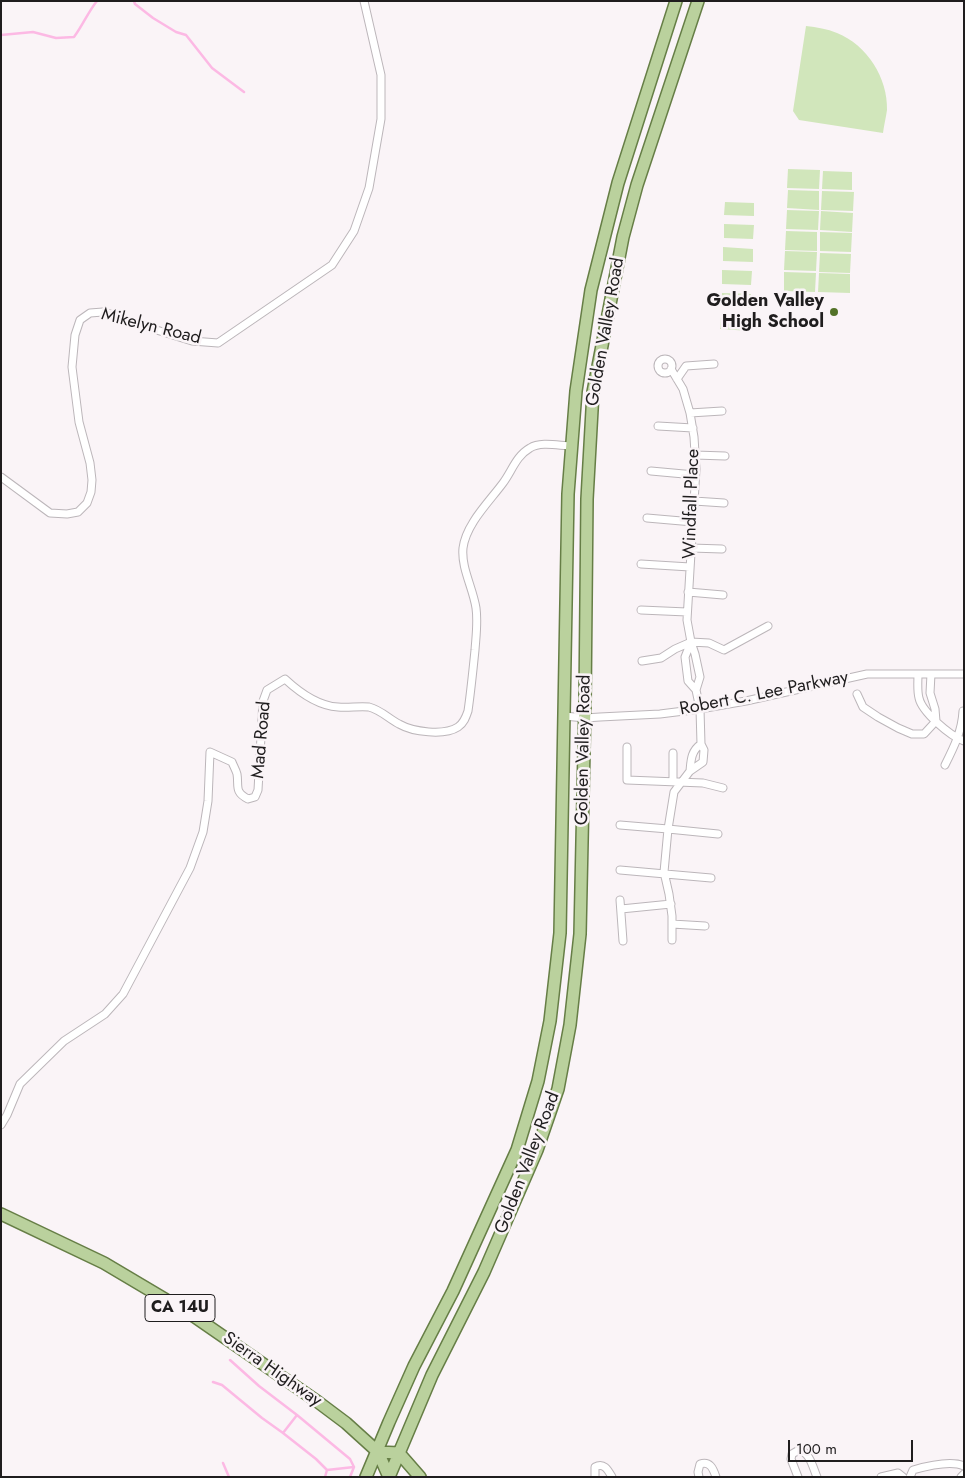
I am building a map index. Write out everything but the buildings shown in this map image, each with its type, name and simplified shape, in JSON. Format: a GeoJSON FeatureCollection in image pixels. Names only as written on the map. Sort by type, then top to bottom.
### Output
{"type":"FeatureCollection","features":[{"type":"Feature","properties":{"kind":"main road","name":"Golden Valley Road"},"geometry":{"type":"LineString","coordinates":[[366,1477],[414,1366],[453,1291],[517,1150],[538,1081],[550,1021],[560,933],[568,494],[576,391],[590,290],[618,183],[676,1]]}},
{"type":"Feature","properties":{"kind":"main road","name":"Golden Valley Road"},"geometry":{"type":"LineString","coordinates":[[389,1477],[432,1375],[484,1272],[537,1150],[558,1089],[570,1025],[580,934],[585,718],[587,499],[593,392],[623,237],[637,186],[698,1]]}},
{"type":"Feature","properties":{"kind":"main road","name":"Sierra Highway"},"geometry":{"type":"LineString","coordinates":[[1,1214],[104,1262],[195,1317],[346,1423],[378,1452],[389,1477]]}},
{"type":"Feature","properties":{"kind":"main road"},"geometry":{"type":"LineString","coordinates":[[378,1452],[399,1454],[420,1477]]}},
{"type":"Feature","properties":{"kind":"street","name":"Mikelyn Road"},"geometry":{"type":"LineString","coordinates":[[1,477],[50,513],[67,514],[78,512],[87,503],[91,492],[92,480],[90,463],[79,422],[72,367],[75,335],[80,320],[90,313],[103,312],[118,316],[134,323],[192,341],[218,342],[332,265],[354,231],[369,188],[381,119],[381,75],[364,1]]}},
{"type":"Feature","properties":{"kind":"street"},"geometry":{"type":"LineString","coordinates":[[677,379],[686,366],[714,364]]}},
{"type":"Feature","properties":{"kind":"street","name":"Windfall Place"},"geometry":{"type":"LineString","coordinates":[[671,369],[683,389],[693,428],[696,475],[687,620],[700,677],[696,690]]}},
{"type":"Feature","properties":{"kind":"street"},"geometry":{"type":"LineString","coordinates":[[690,413],[722,411]]}},
{"type":"Feature","properties":{"kind":"street"},"geometry":{"type":"LineString","coordinates":[[658,426],[693,428]]}},
{"type":"Feature","properties":{"kind":"street","name":"Mad Road"},"geometry":{"type":"LineString","coordinates":[[1,1124],[7,1115],[20,1084],[64,1041],[105,1014],[123,994],[190,868],[203,832],[208,801],[210,752],[232,762],[237,773],[237,788],[241,796],[248,800],[255,797],[258,790],[263,701],[267,690],[285,679],[294,688],[323,705],[370,708],[414,730],[429,732],[449,731],[458,727],[464,721],[468,711],[477,624],[473,593],[464,564],[463,550],[466,536],[520,456],[531,447],[539,444],[572,446]]}},
{"type":"Feature","properties":{"kind":"street"},"geometry":{"type":"LineString","coordinates":[[695,455],[726,456]]}},
{"type":"Feature","properties":{"kind":"street"},"geometry":{"type":"LineString","coordinates":[[651,471],[696,475]]}},
{"type":"Feature","properties":{"kind":"street"},"geometry":{"type":"LineString","coordinates":[[694,501],[724,503]]}},
{"type":"Feature","properties":{"kind":"street"},"geometry":{"type":"LineString","coordinates":[[647,518],[693,522]]}},
{"type":"Feature","properties":{"kind":"street"},"geometry":{"type":"LineString","coordinates":[[691,548],[722,549]]}},
{"type":"Feature","properties":{"kind":"street"},"geometry":{"type":"LineString","coordinates":[[641,564],[690,567]]}},
{"type":"Feature","properties":{"kind":"street"},"geometry":{"type":"LineString","coordinates":[[688,592],[723,595]]}},
{"type":"Feature","properties":{"kind":"street"},"geometry":{"type":"LineString","coordinates":[[641,610],[687,612]]}},
{"type":"Feature","properties":{"kind":"street"},"geometry":{"type":"LineString","coordinates":[[642,661],[661,658],[691,642],[709,643],[724,650],[768,626]]}},
{"type":"Feature","properties":{"kind":"street"},"geometry":{"type":"LineString","coordinates":[[677,781],[703,762],[704,750],[700,744],[700,709],[696,690],[688,681],[684,657],[691,642]]}},
{"type":"Feature","properties":{"kind":"street","name":"Robert C. Lee Parkway"},"geometry":{"type":"LineString","coordinates":[[564,716],[585,718],[660,714],[700,709],[746,701],[867,674],[964,674]]}},
{"type":"Feature","properties":{"kind":"street"},"geometry":{"type":"LineString","coordinates":[[918,674],[919,697],[922,706],[936,721],[961,740]]}},
{"type":"Feature","properties":{"kind":"street"},"geometry":{"type":"LineString","coordinates":[[857,694],[863,707],[898,728],[912,734],[924,734],[936,721],[935,709],[930,693],[931,674]]}},
{"type":"Feature","properties":{"kind":"street"},"geometry":{"type":"LineString","coordinates":[[945,764],[961,740],[963,711]]}},
{"type":"Feature","properties":{"kind":"street"},"geometry":{"type":"LineString","coordinates":[[690,771],[692,756],[695,748],[700,744]]}},
{"type":"Feature","properties":{"kind":"street"},"geometry":{"type":"LineString","coordinates":[[627,747],[628,780],[703,783],[723,788]]}},
{"type":"Feature","properties":{"kind":"street"},"geometry":{"type":"LineString","coordinates":[[672,940],[671,904],[665,875],[668,829],[677,781],[673,754]]}},
{"type":"Feature","properties":{"kind":"street"},"geometry":{"type":"LineString","coordinates":[[620,826],[718,834]]}},
{"type":"Feature","properties":{"kind":"street"},"geometry":{"type":"LineString","coordinates":[[620,870],[711,878]]}},
{"type":"Feature","properties":{"kind":"street"},"geometry":{"type":"LineString","coordinates":[[620,900],[623,941]]}},
{"type":"Feature","properties":{"kind":"street"},"geometry":{"type":"LineString","coordinates":[[622,909],[671,904]]}},
{"type":"Feature","properties":{"kind":"street"},"geometry":{"type":"LineString","coordinates":[[672,924],[705,926]]}},
{"type":"Feature","properties":{"kind":"street"},"geometry":{"type":"LineString","coordinates":[[798,1477],[791,1459],[792,1454],[799,1450],[803,1451],[808,1457],[817,1477]]}},
{"type":"Feature","properties":{"kind":"street"},"geometry":{"type":"LineString","coordinates":[[700,1477],[698,1466],[706,1463],[713,1469],[716,1477]]}},
{"type":"Feature","properties":{"kind":"street"},"geometry":{"type":"LineString","coordinates":[[910,1477],[913,1470],[921,1467],[955,1463],[964,1466]]}},
{"type":"Feature","properties":{"kind":"street"},"geometry":{"type":"LineString","coordinates":[[596,1477],[595,1467],[601,1465],[608,1470],[612,1477]]}},
{"type":"Feature","properties":{"kind":"street"},"geometry":{"type":"LineString","coordinates":[[880,1477],[898,1473],[903,1477]]}},
{"type":"Feature","properties":{"kind":"street"},"geometry":{"type":"LineString","coordinates":[[961,1477],[964,1474]]}},
{"type":"Feature","properties":{"kind":"green space"},"geometry":{"type":"Polygon","coordinates":[[[806,26],[829,30],[848,38],[874,64],[884,86],[886,98],[887,110],[883,133],[799,120],[793,111],[806,26]]]}},
{"type":"Feature","properties":{"kind":"green space"},"geometry":{"type":"Polygon","coordinates":[[[788,169],[820,170],[819,189],[787,188],[788,169]]]}},
{"type":"Feature","properties":{"kind":"green space"},"geometry":{"type":"Polygon","coordinates":[[[823,171],[852,172],[852,190],[822,189],[823,171]]]}},
{"type":"Feature","properties":{"kind":"green space"},"geometry":{"type":"Polygon","coordinates":[[[788,190],[819,191],[819,210],[787,208],[788,190]]]}},
{"type":"Feature","properties":{"kind":"green space"},"geometry":{"type":"Polygon","coordinates":[[[822,191],[854,192],[853,211],[821,210],[822,191]]]}},
{"type":"Feature","properties":{"kind":"green space"},"geometry":{"type":"Polygon","coordinates":[[[725,202],[754,203],[754,216],[724,215],[725,202]]]}},
{"type":"Feature","properties":{"kind":"green space"},"geometry":{"type":"Polygon","coordinates":[[[787,210],[819,211],[818,230],[786,229],[787,210]]]}},
{"type":"Feature","properties":{"kind":"green space"},"geometry":{"type":"Polygon","coordinates":[[[821,211],[853,213],[852,232],[820,230],[821,211]]]}},
{"type":"Feature","properties":{"kind":"green space"},"geometry":{"type":"Polygon","coordinates":[[[724,224],[754,225],[753,239],[724,238],[724,224]]]}},
{"type":"Feature","properties":{"kind":"green space"},"geometry":{"type":"Polygon","coordinates":[[[786,231],[817,232],[817,251],[785,250],[786,231]]]}},
{"type":"Feature","properties":{"kind":"green space"},"geometry":{"type":"Polygon","coordinates":[[[820,232],[852,233],[851,252],[820,251],[820,232]]]}},
{"type":"Feature","properties":{"kind":"green space"},"geometry":{"type":"Polygon","coordinates":[[[723,247],[753,249],[753,262],[723,261],[723,247]]]}},
{"type":"Feature","properties":{"kind":"green space"},"geometry":{"type":"Polygon","coordinates":[[[785,251],[817,252],[816,271],[784,270],[785,251]]]}},
{"type":"Feature","properties":{"kind":"green space"},"geometry":{"type":"Polygon","coordinates":[[[820,253],[851,254],[850,273],[819,272],[820,253]]]}},
{"type":"Feature","properties":{"kind":"green space"},"geometry":{"type":"Polygon","coordinates":[[[722,270],[752,271],[751,285],[722,284],[722,270]]]}},
{"type":"Feature","properties":{"kind":"green space"},"geometry":{"type":"Polygon","coordinates":[[[784,272],[816,273],[815,292],[784,291],[784,272]]]}},
{"type":"Feature","properties":{"kind":"green space"},"geometry":{"type":"Polygon","coordinates":[[[819,273],[850,274],[850,293],[818,292],[819,273]]]}},
{"type":"Feature","properties":{"kind":"green space"},"geometry":{"type":"Polygon","coordinates":[[[722,293],[751,294],[750,308],[721,306],[722,293]]]}},
{"type":"Feature","properties":{"kind":"green space"},"geometry":{"type":"Polygon","coordinates":[[[721,316],[750,317],[750,331],[720,329],[721,316]]]}},
{"type":"Feature","properties":{"kind":"waterway"},"geometry":{"type":"LineString","coordinates":[[1,35],[33,32],[56,38],[74,37],[97,1]]}},
{"type":"Feature","properties":{"kind":"waterway"},"geometry":{"type":"LineString","coordinates":[[134,1],[135,4],[153,18],[176,32],[186,35],[212,68],[244,92]]}},
{"type":"Feature","properties":{"kind":"waterway"},"geometry":{"type":"LineString","coordinates":[[230,1360],[259,1386],[350,1459],[354,1467],[350,1477]]}},
{"type":"Feature","properties":{"kind":"waterway"},"geometry":{"type":"LineString","coordinates":[[213,1382],[222,1385],[283,1433],[297,1415]]}},
{"type":"Feature","properties":{"kind":"waterway"},"geometry":{"type":"LineString","coordinates":[[283,1433],[327,1470]]}},
{"type":"Feature","properties":{"kind":"waterway"},"geometry":{"type":"LineString","coordinates":[[223,1463],[229,1477]]}},
{"type":"Feature","properties":{"kind":"waterway"},"geometry":{"type":"LineString","coordinates":[[325,1477],[327,1470],[354,1467]]}},
{"type":"Feature","properties":{"kind":"place","name":"Golden Valley High School"},"geometry":{"type":"Point","coordinates":[834,312]}}]}
